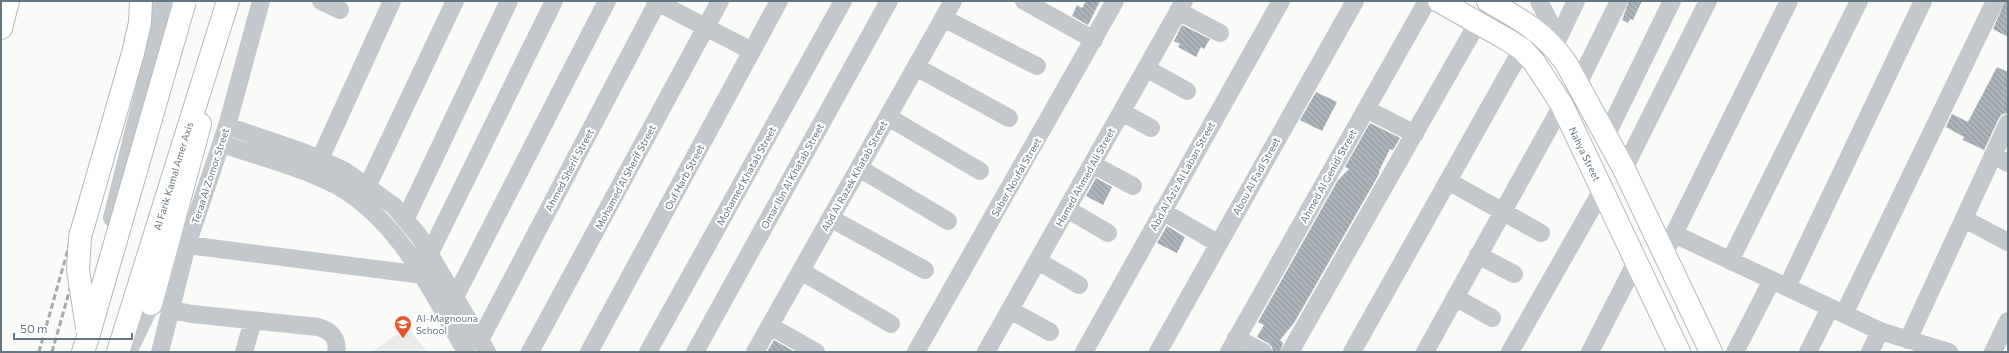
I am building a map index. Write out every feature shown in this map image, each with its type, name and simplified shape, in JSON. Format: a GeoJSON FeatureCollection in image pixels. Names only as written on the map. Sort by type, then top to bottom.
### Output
{"type":"FeatureCollection","features":[{"type":"Feature","properties":{"kind":"main road"},"geometry":{"type":"LineString","coordinates":[[1,28],[8,1]]}},
{"type":"Feature","properties":{"kind":"main road"},"geometry":{"type":"LineString","coordinates":[[89,340],[78,270],[80,237],[133,53],[140,23],[141,1]]}},
{"type":"Feature","properties":{"kind":"main road"},"geometry":{"type":"LineString","coordinates":[[89,340],[185,1]]}},
{"type":"Feature","properties":{"kind":"main road"},"geometry":{"type":"LineString","coordinates":[[151,304],[226,27],[229,1]]}},
{"type":"Feature","properties":{"kind":"main road","name":"Al Farik Kamal Amer Axis"},"geometry":{"type":"LineString","coordinates":[[118,352],[229,1]]}},
{"type":"Feature","properties":{"kind":"main road","name":"Nahya Street"},"geometry":{"type":"LineString","coordinates":[[1439,1],[1478,22],[1528,56],[1562,105],[1679,352]]}},
{"type":"Feature","properties":{"kind":"main road"},"geometry":{"type":"LineString","coordinates":[[1488,1],[1524,21],[1556,43],[1665,242],[1711,352]]}},
{"type":"Feature","properties":{"kind":"main road"},"geometry":{"type":"LineString","coordinates":[[1528,56],[1556,43]]}},
{"type":"Feature","properties":{"kind":"main road"},"geometry":{"type":"LineString","coordinates":[[1634,257],[1665,242]]}},
{"type":"Feature","properties":{"kind":"street"},"geometry":{"type":"LineString","coordinates":[[89,340],[93,294],[145,86],[162,1]]}},
{"type":"Feature","properties":{"kind":"street","name":"Teraa Al Zomor Street"},"geometry":{"type":"LineString","coordinates":[[160,352],[172,310],[187,245],[222,144],[261,1]]}},
{"type":"Feature","properties":{"kind":"street"},"geometry":{"type":"LineString","coordinates":[[321,1],[340,10]]}},
{"type":"Feature","properties":{"kind":"street"},"geometry":{"type":"LineString","coordinates":[[320,159],[392,1]]}},
{"type":"Feature","properties":{"kind":"street"},"geometry":{"type":"LineString","coordinates":[[367,187],[455,1]]}},
{"type":"Feature","properties":{"kind":"street"},"geometry":{"type":"LineString","coordinates":[[406,218],[509,1]]}},
{"type":"Feature","properties":{"kind":"street"},"geometry":{"type":"LineString","coordinates":[[429,255],[554,1]]}},
{"type":"Feature","properties":{"kind":"street"},"geometry":{"type":"LineString","coordinates":[[455,297],[607,1]]}},
{"type":"Feature","properties":{"kind":"street","name":"Mohamed Al Sherif Street"},"geometry":{"type":"LineString","coordinates":[[530,352],[720,1]]}},
{"type":"Feature","properties":{"kind":"street","name":"Ouf Harb Street"},"geometry":{"type":"LineString","coordinates":[[589,352],[779,1]]}},
{"type":"Feature","properties":{"kind":"street","name":"Mohamed Khatab Street"},"geometry":{"type":"LineString","coordinates":[[648,352],[843,1]]}},
{"type":"Feature","properties":{"kind":"street","name":"Omar Ibn Al Khatab Street"},"geometry":{"type":"LineString","coordinates":[[695,352],[889,1]]}},
{"type":"Feature","properties":{"kind":"street","name":"Abd Al Razek Khatab Street"},"geometry":{"type":"LineString","coordinates":[[755,352],[953,1]]}},
{"type":"Feature","properties":{"kind":"street"},"geometry":{"type":"LineString","coordinates":[[1024,1],[1094,40]]}},
{"type":"Feature","properties":{"kind":"street","name":"Saber Noufal Street"},"geometry":{"type":"LineString","coordinates":[[916,352],[1115,1]]}},
{"type":"Feature","properties":{"kind":"street","name":"Abd Al Aziz Al Laban Street"},"geometry":{"type":"LineString","coordinates":[[1084,352],[1281,1]]}},
{"type":"Feature","properties":{"kind":"street","name":"Abou Al Fadl Street"},"geometry":{"type":"LineString","coordinates":[[1158,352],[1355,1]]}},
{"type":"Feature","properties":{"kind":"street","name":"Ahmed Al Genidi Street"},"geometry":{"type":"LineString","coordinates":[[1233,345],[1427,1]]}},
{"type":"Feature","properties":{"kind":"street"},"geometry":{"type":"LineString","coordinates":[[1539,1],[1556,43]]}},
{"type":"Feature","properties":{"kind":"street"},"geometry":{"type":"LineString","coordinates":[[1556,43],[1576,1]]}},
{"type":"Feature","properties":{"kind":"street"},"geometry":{"type":"LineString","coordinates":[[1578,84],[1619,1]]}},
{"type":"Feature","properties":{"kind":"street"},"geometry":{"type":"LineString","coordinates":[[1606,136],[1672,1]]}},
{"type":"Feature","properties":{"kind":"street"},"geometry":{"type":"LineString","coordinates":[[1624,169],[1708,1]]}},
{"type":"Feature","properties":{"kind":"street"},"geometry":{"type":"LineString","coordinates":[[1789,1],[1665,242],[1730,261],[1880,331],[1949,352]]}},
{"type":"Feature","properties":{"kind":"street"},"geometry":{"type":"LineString","coordinates":[[1730,261],[1859,1]]}},
{"type":"Feature","properties":{"kind":"street"},"geometry":{"type":"LineString","coordinates":[[1735,352],[1779,284],[1923,1]]}},
{"type":"Feature","properties":{"kind":"street"},"geometry":{"type":"LineString","coordinates":[[1808,352],[1837,311],[1994,1]]}},
{"type":"Feature","properties":{"kind":"street"},"geometry":{"type":"LineString","coordinates":[[657,2],[752,51]]}},
{"type":"Feature","properties":{"kind":"street","name":"Ahmed Sherif Street"},"geometry":{"type":"LineString","coordinates":[[483,346],[657,2]]}},
{"type":"Feature","properties":{"kind":"street"},"geometry":{"type":"LineString","coordinates":[[1181,6],[1220,33]]}},
{"type":"Feature","properties":{"kind":"street","name":"Hamed Ahmed Ali Street"},"geometry":{"type":"LineString","coordinates":[[986,352],[1181,6]]}},
{"type":"Feature","properties":{"kind":"street"},"geometry":{"type":"LineString","coordinates":[[943,18],[1037,66]]}},
{"type":"Feature","properties":{"kind":"street"},"geometry":{"type":"LineString","coordinates":[[1290,352],[1478,22]]}},
{"type":"Feature","properties":{"kind":"street"},"geometry":{"type":"LineString","coordinates":[[1352,352],[1448,181],[1528,56]]}},
{"type":"Feature","properties":{"kind":"street"},"geometry":{"type":"LineString","coordinates":[[916,67],[1009,118]]}},
{"type":"Feature","properties":{"kind":"street"},"geometry":{"type":"LineString","coordinates":[[1146,68],[1187,91]]}},
{"type":"Feature","properties":{"kind":"street"},"geometry":{"type":"LineString","coordinates":[[1431,350],[1455,297],[1562,105]]}},
{"type":"Feature","properties":{"kind":"street"},"geometry":{"type":"LineString","coordinates":[[1366,109],[1415,134]]}},
{"type":"Feature","properties":{"kind":"street"},"geometry":{"type":"LineString","coordinates":[[1122,112],[1151,128]]}},
{"type":"Feature","properties":{"kind":"street"},"geometry":{"type":"LineString","coordinates":[[888,117],[980,171]]}},
{"type":"Feature","properties":{"kind":"street"},"geometry":{"type":"LineString","coordinates":[[1908,340],[1964,219],[2001,159],[2008,123]]}},
{"type":"Feature","properties":{"kind":"street"},"geometry":{"type":"LineString","coordinates":[[227,126],[320,159],[345,171],[381,196],[406,218],[419,236],[483,346]]}},
{"type":"Feature","properties":{"kind":"street"},"geometry":{"type":"LineString","coordinates":[[222,144],[297,170],[346,191],[392,231],[423,275],[466,352]]}},
{"type":"Feature","properties":{"kind":"street"},"geometry":{"type":"LineString","coordinates":[[1092,164],[1133,186]]}},
{"type":"Feature","properties":{"kind":"street"},"geometry":{"type":"LineString","coordinates":[[858,168],[948,221]]}},
{"type":"Feature","properties":{"kind":"street"},"geometry":{"type":"LineString","coordinates":[[1448,181],[1541,233]]}},
{"type":"Feature","properties":{"kind":"street"},"geometry":{"type":"LineString","coordinates":[[1510,352],[1602,190]]}},
{"type":"Feature","properties":{"kind":"street"},"geometry":{"type":"LineString","coordinates":[[1067,209],[1108,233]]}},
{"type":"Feature","properties":{"kind":"street"},"geometry":{"type":"LineString","coordinates":[[1162,211],[1219,244]]}},
{"type":"Feature","properties":{"kind":"street"},"geometry":{"type":"LineString","coordinates":[[830,218],[925,270]]}},
{"type":"Feature","properties":{"kind":"street"},"geometry":{"type":"LineString","coordinates":[[1964,219],[2008,242]]}},
{"type":"Feature","properties":{"kind":"street"},"geometry":{"type":"LineString","coordinates":[[187,245],[423,275]]}},
{"type":"Feature","properties":{"kind":"street"},"geometry":{"type":"LineString","coordinates":[[1478,255],[1514,274]]}},
{"type":"Feature","properties":{"kind":"street"},"geometry":{"type":"LineString","coordinates":[[1590,352],[1634,257]]}},
{"type":"Feature","properties":{"kind":"street"},"geometry":{"type":"LineString","coordinates":[[1038,261],[1079,285]]}},
{"type":"Feature","properties":{"kind":"street"},"geometry":{"type":"LineString","coordinates":[[801,271],[891,324]]}},
{"type":"Feature","properties":{"kind":"street"},"geometry":{"type":"LineString","coordinates":[[1455,297],[1492,318]]}},
{"type":"Feature","properties":{"kind":"street"},"geometry":{"type":"LineString","coordinates":[[128,352],[151,304]]}},
{"type":"Feature","properties":{"kind":"street"},"geometry":{"type":"LineString","coordinates":[[172,310],[192,314],[323,328],[334,338],[337,348],[336,352]]}},
{"type":"Feature","properties":{"kind":"street"},"geometry":{"type":"LineString","coordinates":[[1010,310],[1050,332]]}},
{"type":"Feature","properties":{"kind":"street"},"geometry":{"type":"LineString","coordinates":[[244,352],[253,321]]}},
{"type":"Feature","properties":{"kind":"street"},"geometry":{"type":"LineString","coordinates":[[1993,352],[2008,321]]}},
{"type":"Feature","properties":{"kind":"street"},"geometry":{"type":"LineString","coordinates":[[770,326],[816,352]]}},
{"type":"Feature","properties":{"kind":"street"},"geometry":{"type":"LineString","coordinates":[[1870,352],[1880,331]]}},
{"type":"Feature","properties":{"kind":"street"},"geometry":{"type":"LineString","coordinates":[[1233,345],[1263,352]]}},
{"type":"Feature","properties":{"kind":"shaded area","name":"Al-Magnouna School"},"geometry":{"type":"Polygon","coordinates":[[[407,327],[427,352],[372,352],[407,327]]]}},
{"type":"Feature","properties":{"kind":"building"},"geometry":{"type":"Polygon","coordinates":[[[1086,1],[1100,1],[1088,25],[1072,16],[1077,5],[1082,8],[1086,1]]]}},
{"type":"Feature","properties":{"kind":"building"},"geometry":{"type":"Polygon","coordinates":[[[1629,1],[1642,1],[1633,20],[1630,19],[1628,23],[1622,20],[1629,1]]]}},
{"type":"Feature","properties":{"kind":"building"},"geometry":{"type":"Polygon","coordinates":[[[2005,1],[2008,1],[2008,37],[1993,29],[2005,1]]]}},
{"type":"Feature","properties":{"kind":"building"},"geometry":{"type":"Polygon","coordinates":[[[1182,25],[1210,39],[1204,49],[1201,47],[1196,57],[1178,47],[1180,44],[1174,41],[1182,25]]]}},
{"type":"Feature","properties":{"kind":"building"},"geometry":{"type":"Polygon","coordinates":[[[1997,67],[2008,72],[2008,113],[2002,114],[1999,118],[1984,150],[1963,140],[1964,137],[1946,127],[1952,114],[1968,122],[1997,67]]]}},
{"type":"Feature","properties":{"kind":"building"},"geometry":{"type":"Polygon","coordinates":[[[1316,92],[1337,102],[1322,131],[1300,120],[1316,92]]]}},
{"type":"Feature","properties":{"kind":"building"},"geometry":{"type":"Polygon","coordinates":[[[1370,123],[1400,138],[1393,150],[1390,149],[1379,171],[1379,174],[1294,323],[1280,340],[1283,343],[1280,352],[1273,352],[1272,347],[1268,343],[1257,337],[1264,325],[1258,322],[1338,180],[1349,169],[1345,167],[1370,123]]]}},
{"type":"Feature","properties":{"kind":"building"},"geometry":{"type":"Polygon","coordinates":[[[1096,178],[1112,187],[1103,205],[1086,196],[1096,178]]]}},
{"type":"Feature","properties":{"kind":"building"},"geometry":{"type":"Polygon","coordinates":[[[1167,226],[1185,237],[1177,253],[1157,243],[1167,226]]]}},
{"type":"Feature","properties":{"kind":"building"},"geometry":{"type":"Polygon","coordinates":[[[774,340],[795,352],[767,352],[774,340]]]}},
{"type":"Feature","properties":{"kind":"railway"},"geometry":{"type":"LineString","coordinates":[[39,352],[138,1]]}},
{"type":"Feature","properties":{"kind":"railway"},"geometry":{"type":"LineString","coordinates":[[52,352],[152,1]]}},
{"type":"Feature","properties":{"kind":"place","name":"Al-Magnouna School"},"geometry":{"type":"Point","coordinates":[403,339]}}]}
